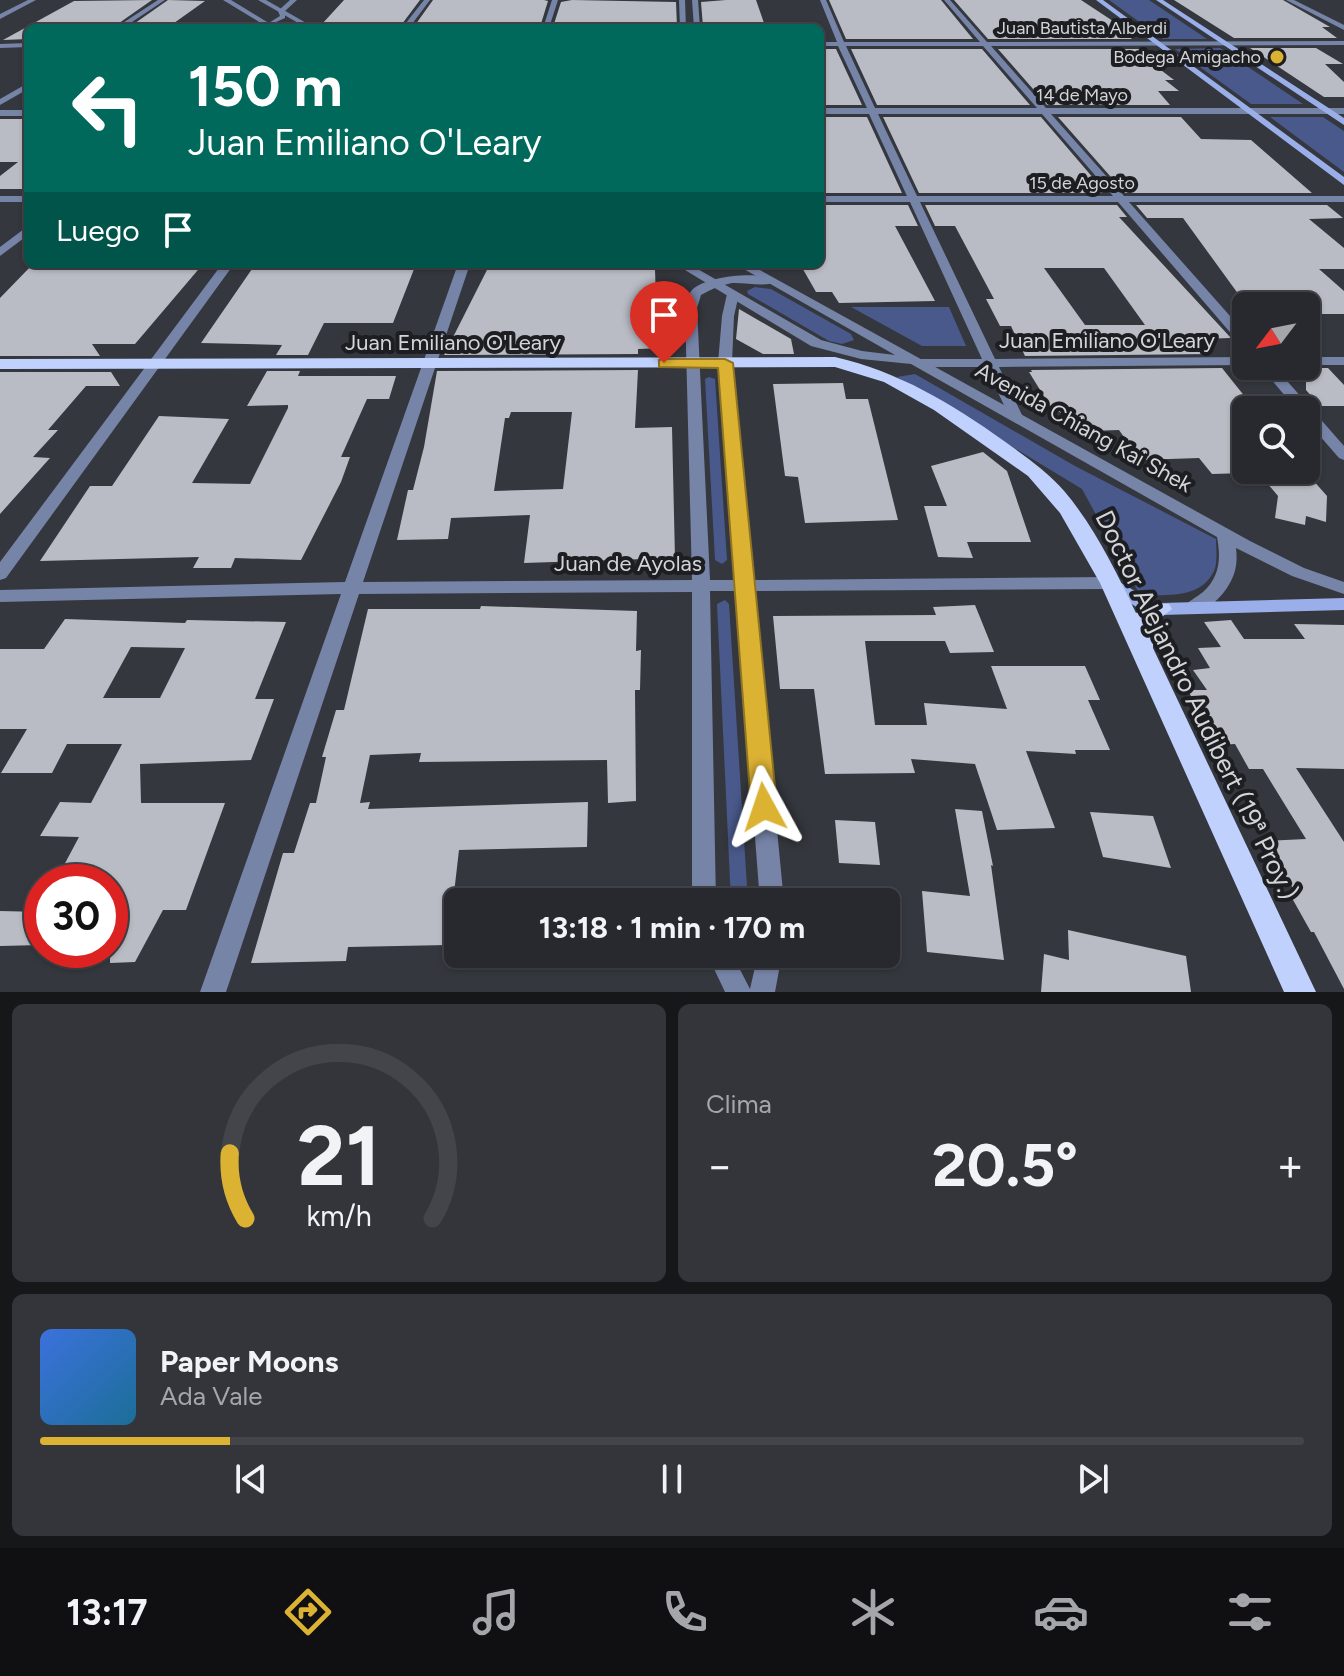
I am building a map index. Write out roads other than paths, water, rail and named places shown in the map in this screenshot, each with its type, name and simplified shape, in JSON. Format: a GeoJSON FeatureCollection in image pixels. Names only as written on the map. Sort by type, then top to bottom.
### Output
{"type":"FeatureCollection","features":[{"type":"Feature","properties":{"kind":"main road"},"geometry":{"type":"LineString","coordinates":[[1099,0],[1344,182]]}},
{"type":"Feature","properties":{"kind":"main road"},"geometry":{"type":"LineString","coordinates":[[1159,0],[1344,122]]}},
{"type":"Feature","properties":{"kind":"main road","name":"Juan Emiliano O'Leary"},"geometry":{"type":"LineString","coordinates":[[0,364],[835,362],[868,369],[903,383],[1019,460]]}},
{"type":"Feature","properties":{"kind":"main road","name":"Doctor Alejandro Audibert (19ª Proy.)"},"geometry":{"type":"LineString","coordinates":[[1019,460],[1054,489],[1077,522],[1111,583],[1300,992]]}},
{"type":"Feature","properties":{"kind":"main road"},"geometry":{"type":"LineString","coordinates":[[1111,583],[1147,606],[1161,609],[1344,604]]}},
{"type":"Feature","properties":{"kind":"main road"},"geometry":{"type":"LineString","coordinates":[[1142,650],[1141,621],[1161,609]]}},
{"type":"Feature","properties":{"kind":"street"},"geometry":{"type":"LineString","coordinates":[[0,17],[33,0]]}},
{"type":"Feature","properties":{"kind":"street"},"geometry":{"type":"LineString","coordinates":[[124,24],[162,0]]}},
{"type":"Feature","properties":{"kind":"street"},"geometry":{"type":"LineString","coordinates":[[226,0],[265,24]]}},
{"type":"Feature","properties":{"kind":"street"},"geometry":{"type":"LineString","coordinates":[[261,0],[305,24]]}},
{"type":"Feature","properties":{"kind":"street"},"geometry":{"type":"LineString","coordinates":[[281,11],[294,0]]}},
{"type":"Feature","properties":{"kind":"street"},"geometry":{"type":"LineString","coordinates":[[408,24],[427,0]]}},
{"type":"Feature","properties":{"kind":"street"},"geometry":{"type":"LineString","coordinates":[[547,24],[555,0]]}},
{"type":"Feature","properties":{"kind":"street"},"geometry":{"type":"LineString","coordinates":[[682,0],[683,24]]}},
{"type":"Feature","properties":{"kind":"street"},"geometry":{"type":"LineString","coordinates":[[695,0],[697,24]]}},
{"type":"Feature","properties":{"kind":"street"},"geometry":{"type":"LineString","coordinates":[[823,0],[1015,415]]}},
{"type":"Feature","properties":{"kind":"street"},"geometry":{"type":"LineString","coordinates":[[947,0],[1232,326]]}},
{"type":"Feature","properties":{"kind":"street"},"geometry":{"type":"LineString","coordinates":[[1289,0],[1344,28]]}},
{"type":"Feature","properties":{"kind":"street"},"geometry":{"type":"LineString","coordinates":[[269,24],[283,17],[281,11]]}},
{"type":"Feature","properties":{"kind":"street","name":"Juan Bautista Alberdi"},"geometry":{"type":"LineString","coordinates":[[824,44],[1344,43]]}},
{"type":"Feature","properties":{"kind":"street"},"geometry":{"type":"LineString","coordinates":[[0,46],[24,45]]}},
{"type":"Feature","properties":{"kind":"street"},"geometry":{"type":"LineString","coordinates":[[0,103],[24,88]]}},
{"type":"Feature","properties":{"kind":"street","name":"14 de Mayo"},"geometry":{"type":"LineString","coordinates":[[824,111],[1344,111]]}},
{"type":"Feature","properties":{"kind":"street"},"geometry":{"type":"LineString","coordinates":[[0,113],[24,113]]}},
{"type":"Feature","properties":{"kind":"street"},"geometry":{"type":"LineString","coordinates":[[0,199],[24,199]]}},
{"type":"Feature","properties":{"kind":"street","name":"15 de Agosto"},"geometry":{"type":"LineString","coordinates":[[824,199],[1344,199]]}},
{"type":"Feature","properties":{"kind":"street"},"geometry":{"type":"LineString","coordinates":[[0,253],[24,232]]}},
{"type":"Feature","properties":{"kind":"street"},"geometry":{"type":"LineString","coordinates":[[0,574],[225,268]]}},
{"type":"Feature","properties":{"kind":"street"},"geometry":{"type":"LineString","coordinates":[[213,992],[463,268]]}},
{"type":"Feature","properties":{"kind":"street","name":"Avenida Chiang Kai Shek"},"geometry":{"type":"LineString","coordinates":[[688,268],[816,343],[861,355],[919,363]]}},
{"type":"Feature","properties":{"kind":"street","name":"Avenida Chiang Kai Shek"},"geometry":{"type":"LineString","coordinates":[[748,268],[1225,534],[1298,572],[1344,588]]}},
{"type":"Feature","properties":{"kind":"street"},"geometry":{"type":"LineString","coordinates":[[704,888],[701,587],[691,308],[696,293],[715,284],[748,277],[771,281]]}},
{"type":"Feature","properties":{"kind":"street"},"geometry":{"type":"LineString","coordinates":[[733,294],[728,316],[725,363],[771,888]]}},
{"type":"Feature","properties":{"kind":"street","name":"Juan Emiliano O'Leary"},"geometry":{"type":"LineString","coordinates":[[919,363],[1232,361]]}},
{"type":"Feature","properties":{"kind":"street"},"geometry":{"type":"LineString","coordinates":[[1320,361],[1344,361]]}},
{"type":"Feature","properties":{"kind":"street"},"geometry":{"type":"LineString","coordinates":[[1279,380],[1293,396]]}},
{"type":"Feature","properties":{"kind":"street"},"geometry":{"type":"LineString","coordinates":[[1320,427],[1344,455]]}},
{"type":"Feature","properties":{"kind":"street"},"geometry":{"type":"LineString","coordinates":[[1191,608],[1216,593],[1223,581],[1229,557],[1225,534]]}},
{"type":"Feature","properties":{"kind":"street","name":"Juan de Ayolas"},"geometry":{"type":"LineString","coordinates":[[0,596],[354,588],[1111,583]]}},
{"type":"Feature","properties":{"kind":"street"},"geometry":{"type":"LineString","coordinates":[[726,968],[738,992]]}},
{"type":"Feature","properties":{"kind":"street"},"geometry":{"type":"LineString","coordinates":[[762,992],[767,968]]}},
{"type":"Feature","properties":{"kind":"place","name":"Bodega Amigacho"},"geometry":{"type":"Point","coordinates":[1277,57]}}]}
